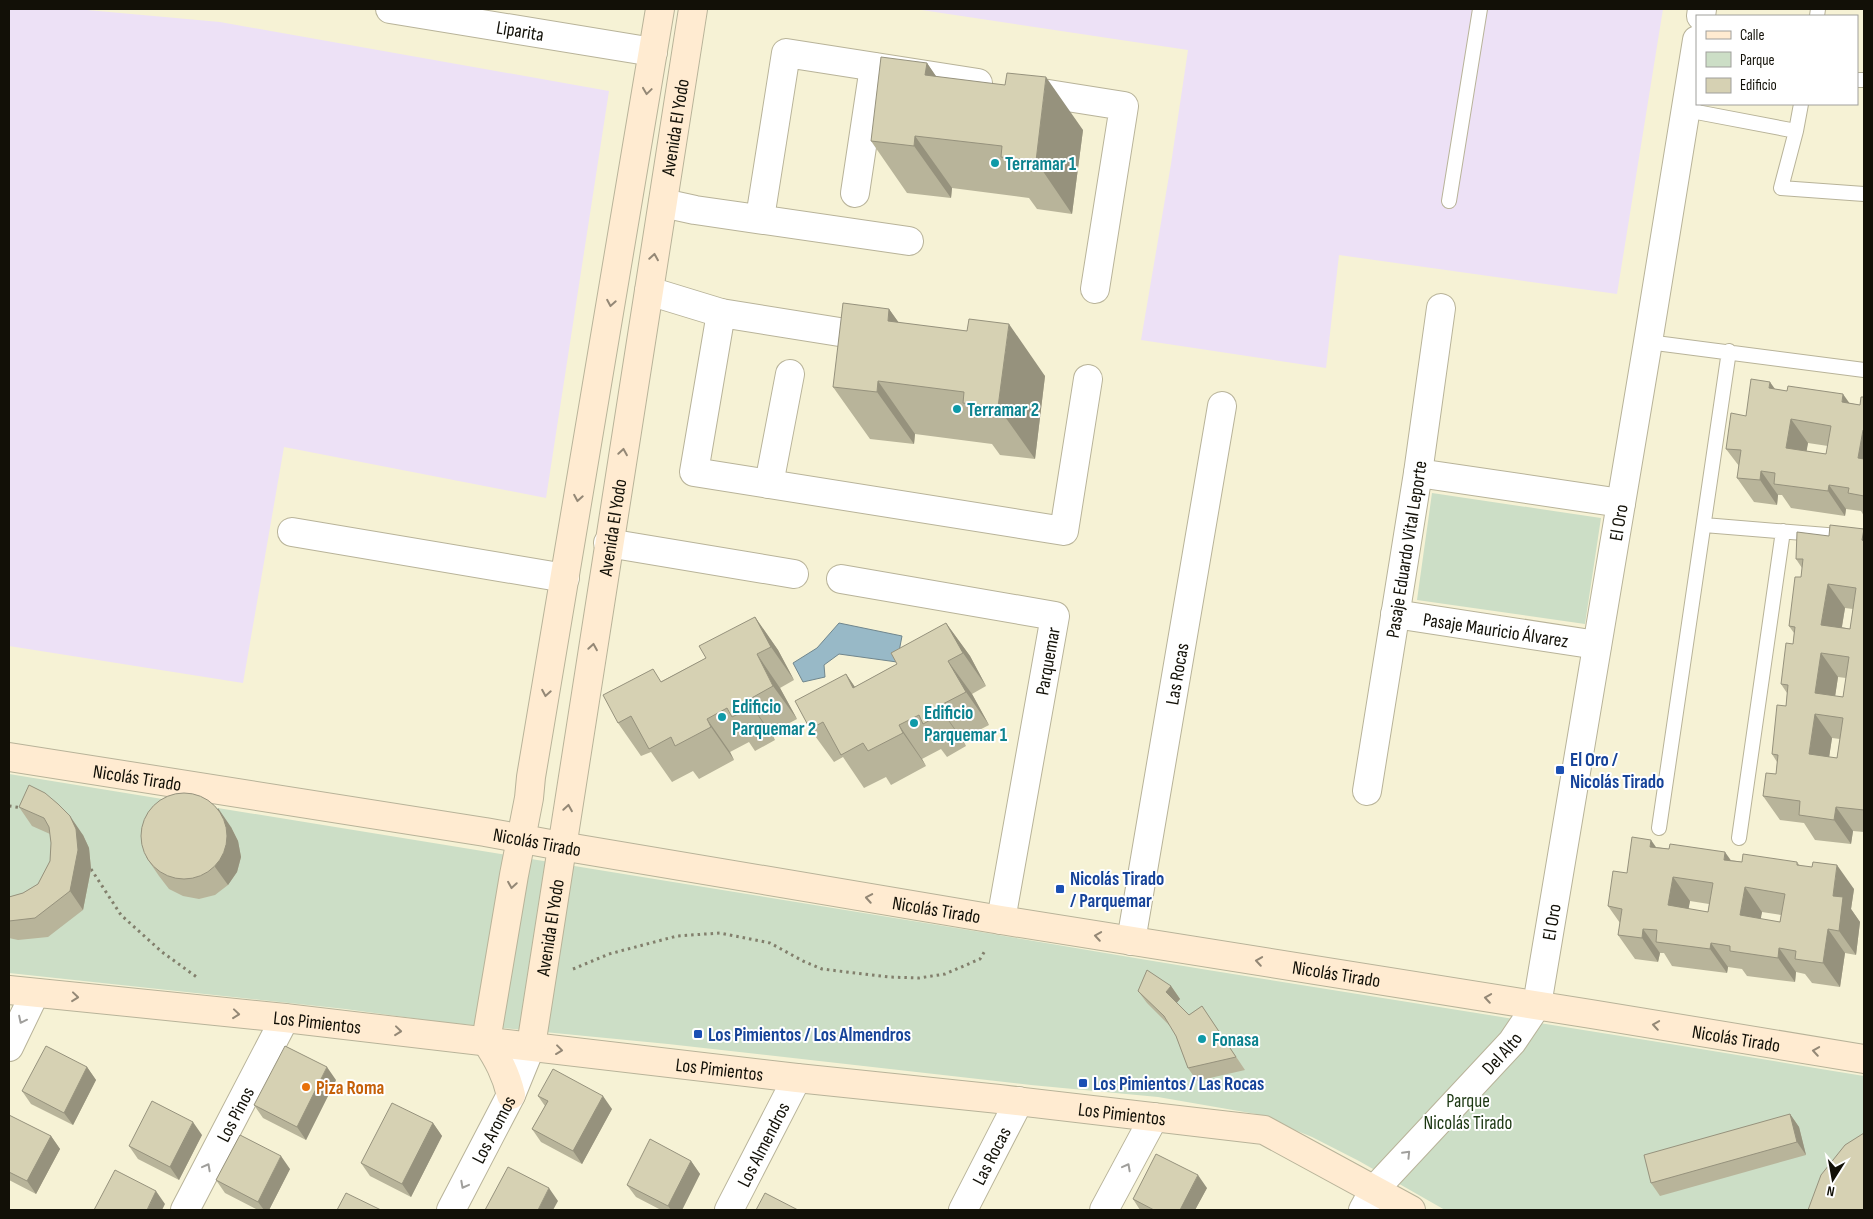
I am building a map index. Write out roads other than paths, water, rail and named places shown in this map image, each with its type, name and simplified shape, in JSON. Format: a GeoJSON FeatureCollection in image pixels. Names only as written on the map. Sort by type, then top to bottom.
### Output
{"type":"FeatureCollection","features":[{"type":"Feature","properties":{"kind":"main road","name":"Avenida El Yodo"},"geometry":{"type":"LineString","coordinates":[[486,1041],[529,798],[660,9]]}},
{"type":"Feature","properties":{"kind":"main road","name":"Avenida El Yodo"},"geometry":{"type":"LineString","coordinates":[[531,1046],[608,543],[693,9]]}},
{"type":"Feature","properties":{"kind":"main road","name":"Nicolás Tirado"},"geometry":{"type":"LineString","coordinates":[[9,757],[521,837],[561,846],[1001,920],[1537,1005],[1864,1060]]}},
{"type":"Feature","properties":{"kind":"main road","name":"Los Pimientos"},"geometry":{"type":"LineString","coordinates":[[22,992],[285,1018],[1264,1130],[1369,1200],[1410,1210]]}},
{"type":"Feature","properties":{"kind":"main road"},"geometry":{"type":"LineString","coordinates":[[486,1041],[501,1062],[507,1076],[511,1095]]}},
{"type":"Feature","properties":{"kind":"street","name":"Liparita"},"geometry":{"type":"LineString","coordinates":[[390,9],[653,52]]}},
{"type":"Feature","properties":{"kind":"street","name":"El Oro"},"geometry":{"type":"LineString","coordinates":[[1537,1005],[1696,46]]}},
{"type":"Feature","properties":{"kind":"street"},"geometry":{"type":"LineString","coordinates":[[760,218],[786,53],[1124,106],[1095,289]]}},
{"type":"Feature","properties":{"kind":"street"},"geometry":{"type":"LineString","coordinates":[[855,193],[874,67]]}},
{"type":"Feature","properties":{"kind":"street"},"geometry":{"type":"LineString","coordinates":[[663,203],[695,210],[909,241]]}},
{"type":"Feature","properties":{"kind":"street"},"geometry":{"type":"LineString","coordinates":[[648,291],[721,313],[901,342]]}},
{"type":"Feature","properties":{"kind":"street","name":"Pasaje Eduardo Vital Leporte"},"geometry":{"type":"LineString","coordinates":[[1367,791],[1418,473],[1441,308]]}},
{"type":"Feature","properties":{"kind":"street"},"geometry":{"type":"LineString","coordinates":[[721,313],[694,472],[1064,531],[1088,379]]}},
{"type":"Feature","properties":{"kind":"street"},"geometry":{"type":"LineString","coordinates":[[769,484],[790,374]]}},
{"type":"Feature","properties":{"kind":"street","name":"Las Rocas"},"geometry":{"type":"LineString","coordinates":[[1131,941],[1222,406]]}},
{"type":"Feature","properties":{"kind":"street"},"geometry":{"type":"LineString","coordinates":[[1418,473],[1621,503]]}},
{"type":"Feature","properties":{"kind":"street"},"geometry":{"type":"LineString","coordinates":[[292,532],[565,578]]}},
{"type":"Feature","properties":{"kind":"street"},"geometry":{"type":"LineString","coordinates":[[608,543],[794,574]]}},
{"type":"Feature","properties":{"kind":"street","name":"Parquemar"},"geometry":{"type":"LineString","coordinates":[[841,578],[1055,616],[1001,920]]}},
{"type":"Feature","properties":{"kind":"street","name":"Pasaje Mauricio Álvarez"},"geometry":{"type":"LineString","coordinates":[[1395,614],[1597,645]]}},
{"type":"Feature","properties":{"kind":"street"},"geometry":{"type":"LineString","coordinates":[[9,1047],[22,992]]}},
{"type":"Feature","properties":{"kind":"street","name":"Del Alto"},"geometry":{"type":"LineString","coordinates":[[1369,1200],[1512,1042],[1537,1005]]}},
{"type":"Feature","properties":{"kind":"street","name":"Los Pinos"},"geometry":{"type":"LineString","coordinates":[[185,1210],[285,1018]]}},
{"type":"Feature","properties":{"kind":"street","name":"Los Aromos"},"geometry":{"type":"LineString","coordinates":[[451,1210],[511,1095],[531,1046]]}},
{"type":"Feature","properties":{"kind":"street","name":"Los Almendros"},"geometry":{"type":"LineString","coordinates":[[729,1210],[797,1078]]}},
{"type":"Feature","properties":{"kind":"street","name":"Las Rocas"},"geometry":{"type":"LineString","coordinates":[[963,1210],[1019,1101]]}},
{"type":"Feature","properties":{"kind":"street"},"geometry":{"type":"LineString","coordinates":[[1104,1210],[1154,1117]]}},
{"type":"Feature","properties":{"kind":"lane"},"geometry":{"type":"LineString","coordinates":[[1449,201],[1480,9]]}},
{"type":"Feature","properties":{"kind":"lane"},"geometry":{"type":"LineString","coordinates":[[1801,105],[1781,188],[1864,194]]}},
{"type":"Feature","properties":{"kind":"lane"},"geometry":{"type":"LineString","coordinates":[[1686,110],[1796,131]]}},
{"type":"Feature","properties":{"kind":"lane"},"geometry":{"type":"LineString","coordinates":[[1648,342],[1864,370]]}},
{"type":"Feature","properties":{"kind":"lane"},"geometry":{"type":"LineString","coordinates":[[1659,828],[1729,351]]}},
{"type":"Feature","properties":{"kind":"lane"},"geometry":{"type":"LineString","coordinates":[[1704,525],[1864,538]]}},
{"type":"Feature","properties":{"kind":"lane"},"geometry":{"type":"LineString","coordinates":[[1739,838],[1783,531]]}},
{"type":"Feature","properties":{"kind":"water"},"geometry":{"type":"Polygon","coordinates":[[[839,623],[902,636],[897,662],[839,654],[824,665],[825,677],[803,682],[793,663],[817,648],[839,623]]]}},
{"type":"Feature","properties":{"kind":"place","name":"Terramar 1"},"geometry":{"type":"Point","coordinates":[995,163]}},
{"type":"Feature","properties":{"kind":"place","name":"Terramar 2"},"geometry":{"type":"Point","coordinates":[957,409]}},
{"type":"Feature","properties":{"kind":"place","name":"Edificio Parquemar 2"},"geometry":{"type":"Point","coordinates":[722,717]}},
{"type":"Feature","properties":{"kind":"place","name":"Edificio Parquemar 1"},"geometry":{"type":"Point","coordinates":[914,723]}},
{"type":"Feature","properties":{"kind":"place","name":"El Oro / Nicolás Tirado"},"geometry":{"type":"Point","coordinates":[1560,770]}},
{"type":"Feature","properties":{"kind":"place","name":"Nicolás Tirado / Parquemar"},"geometry":{"type":"Point","coordinates":[1060,889]}},
{"type":"Feature","properties":{"kind":"place","name":"Los Pimientos / Los Almendros"},"geometry":{"type":"Point","coordinates":[698,1034]}},
{"type":"Feature","properties":{"kind":"place","name":"Fonasa"},"geometry":{"type":"Point","coordinates":[1202,1039]}},
{"type":"Feature","properties":{"kind":"place","name":"Los Pimientos / Las Rocas"},"geometry":{"type":"Point","coordinates":[1083,1083]}},
{"type":"Feature","properties":{"kind":"place","name":"Piza Roma"},"geometry":{"type":"Point","coordinates":[306,1087]}},
{"type":"Feature","properties":{"kind":"park label","name":"Parque Nicolás Tirado"},"geometry":{"type":"Point","coordinates":[1468,1111]}}]}
